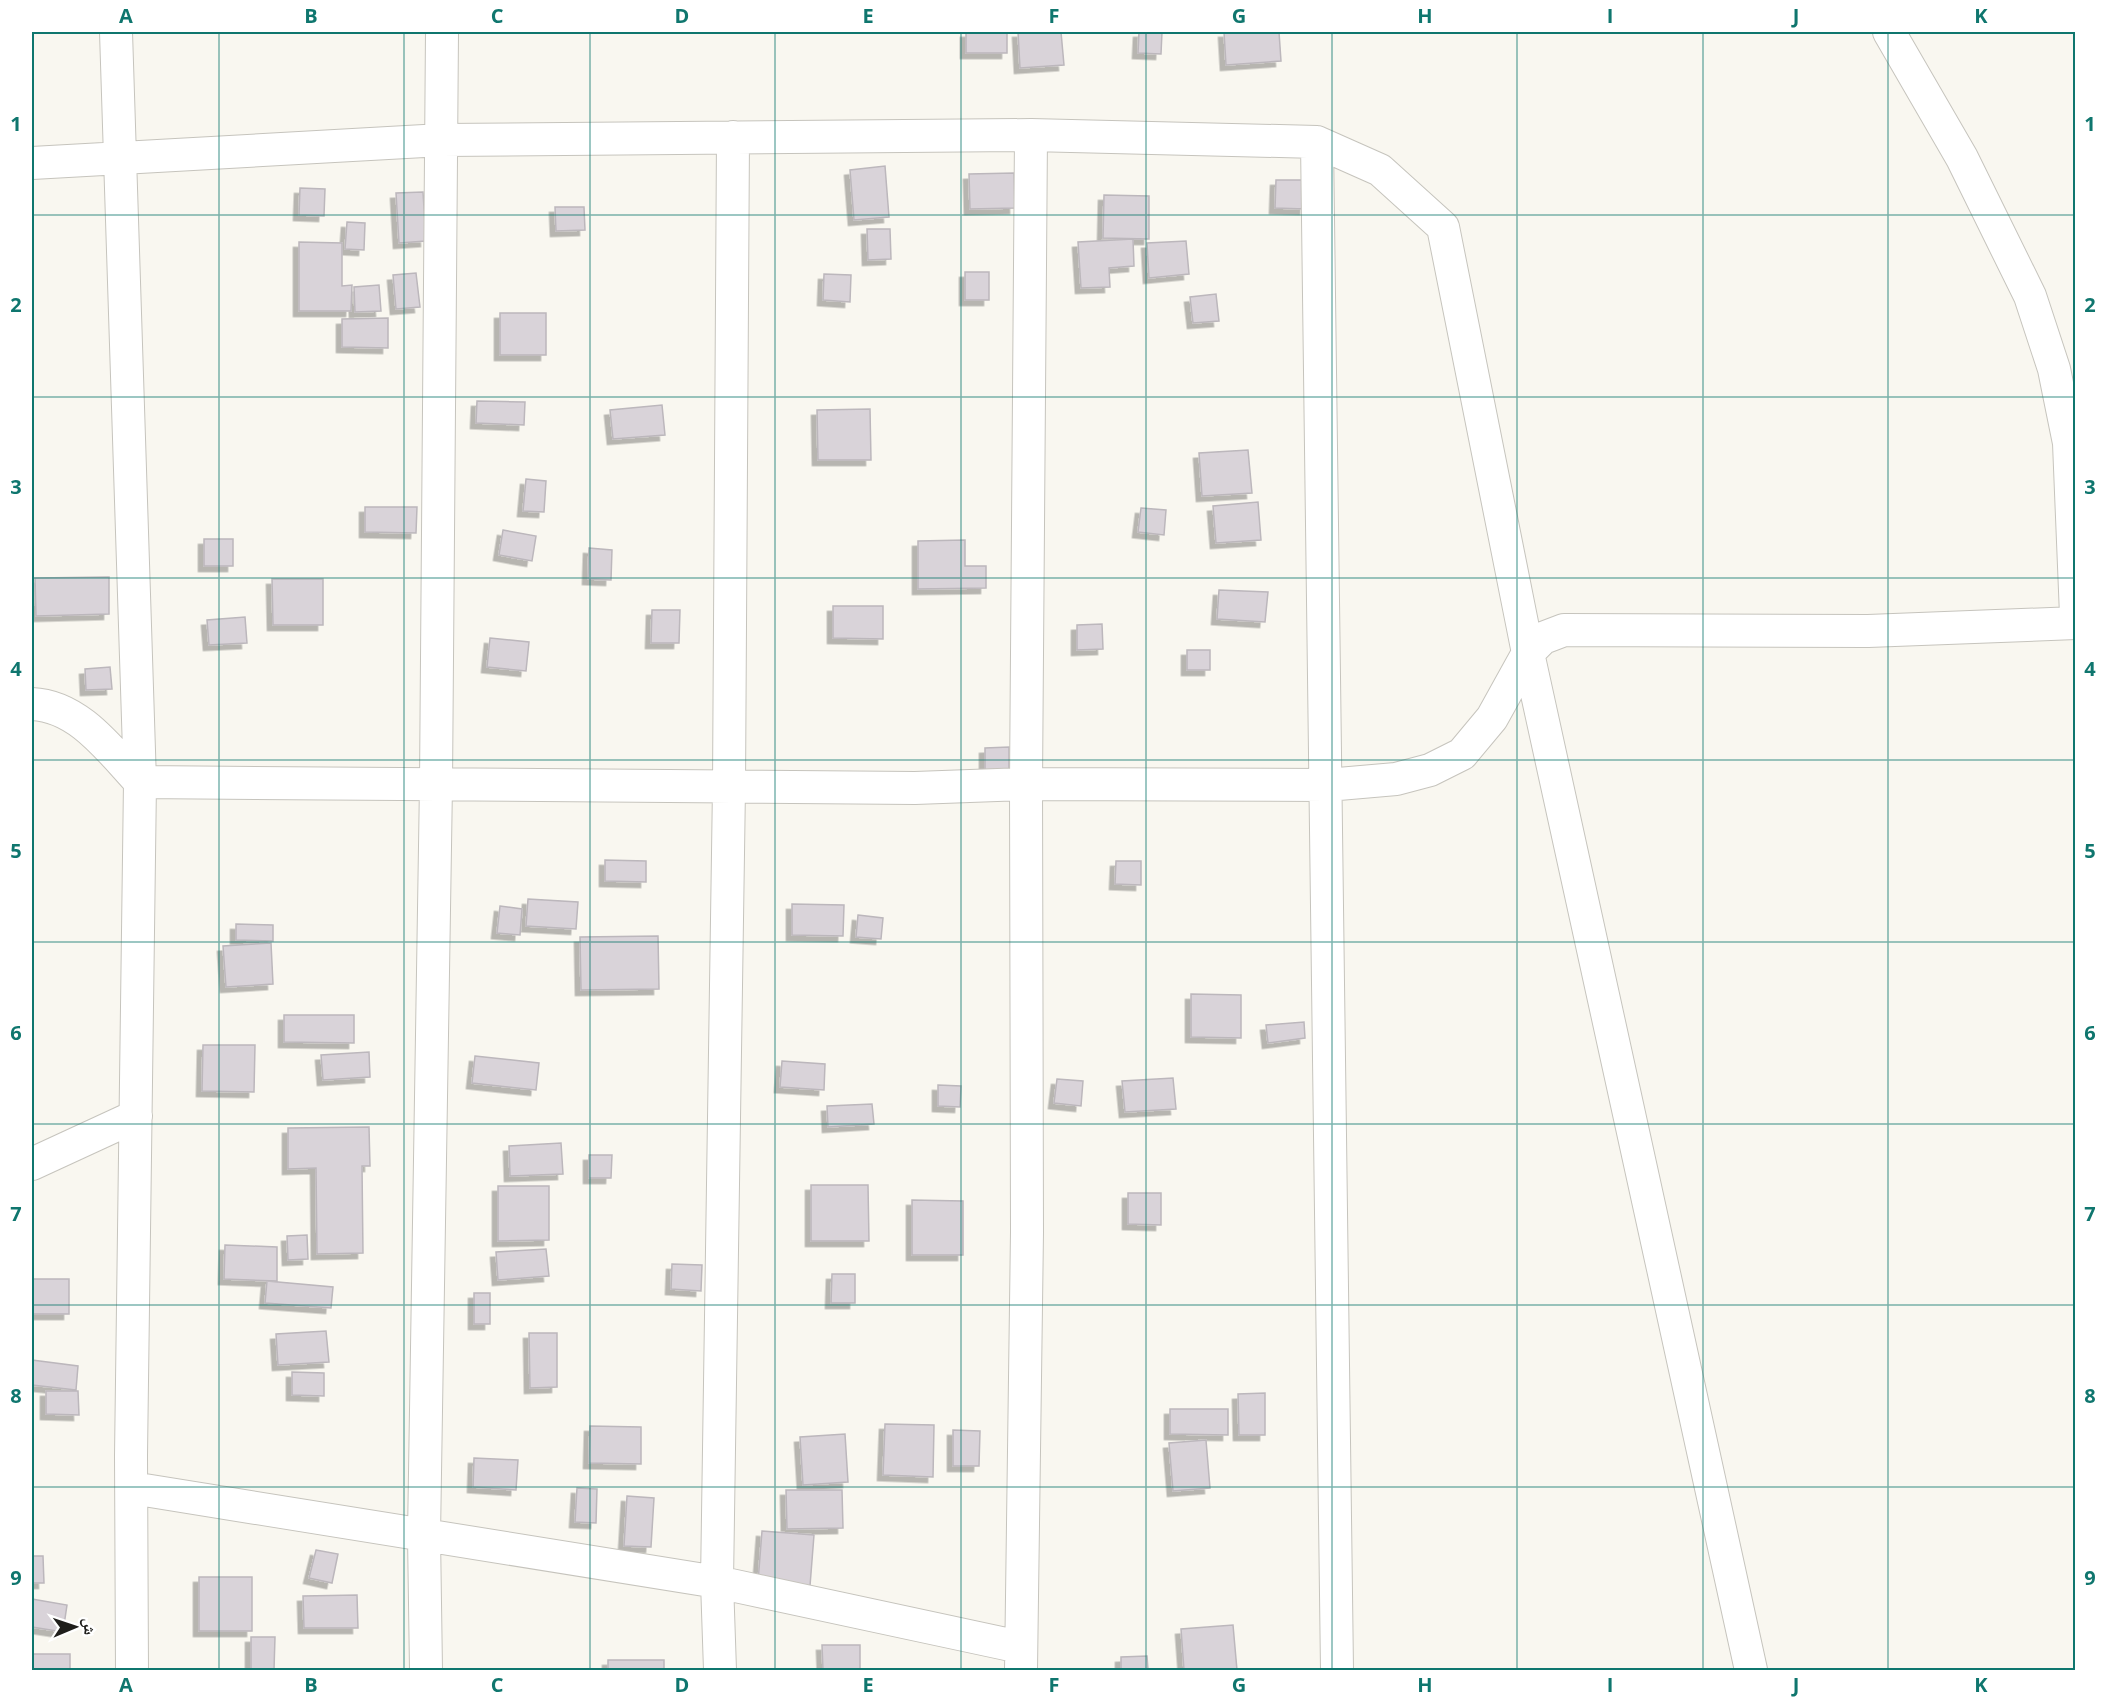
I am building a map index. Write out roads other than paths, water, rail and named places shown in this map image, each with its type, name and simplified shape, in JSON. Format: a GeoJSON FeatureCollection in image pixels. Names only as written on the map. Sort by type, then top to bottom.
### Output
{"type":"FeatureCollection","features":[{"type":"Feature","properties":{"kind":"street"},"geometry":{"type":"LineString","coordinates":[[116,32],[140,782],[132,1671]]}},
{"type":"Feature","properties":{"kind":"street"},"geometry":{"type":"LineString","coordinates":[[426,1671],[424,1536],[435,784],[442,32]]}},
{"type":"Feature","properties":{"kind":"street"},"geometry":{"type":"LineString","coordinates":[[1889,32],[1962,158],[2030,296],[2054,369],[2069,443],[2076,615]]}},
{"type":"Feature","properties":{"kind":"street"},"geometry":{"type":"LineString","coordinates":[[32,163],[442,140],[1031,135],[1317,142],[1380,170],[1443,227],[1528,653],[1751,1671]]}},
{"type":"Feature","properties":{"kind":"street"},"geometry":{"type":"LineString","coordinates":[[132,1488],[717,1582],[1020,1659],[1027,1232],[1026,784],[1031,135]]}},
{"type":"Feature","properties":{"kind":"street"},"geometry":{"type":"LineString","coordinates":[[720,1671],[717,1582],[729,787],[733,137]]}},
{"type":"Feature","properties":{"kind":"street"},"geometry":{"type":"LineString","coordinates":[[1317,142],[1337,1671]]}},
{"type":"Feature","properties":{"kind":"street"},"geometry":{"type":"LineString","coordinates":[[32,704],[43,705],[85,724],[140,782],[915,788],[1026,784],[1327,785],[1396,779],[1430,770],[1462,754],[1492,718],[1528,653],[1544,638],[1564,630],[1868,631],[2076,623]]}},
{"type":"Feature","properties":{"kind":"street"},"geometry":{"type":"LineString","coordinates":[[32,1164],[136,1116]]}}]}
